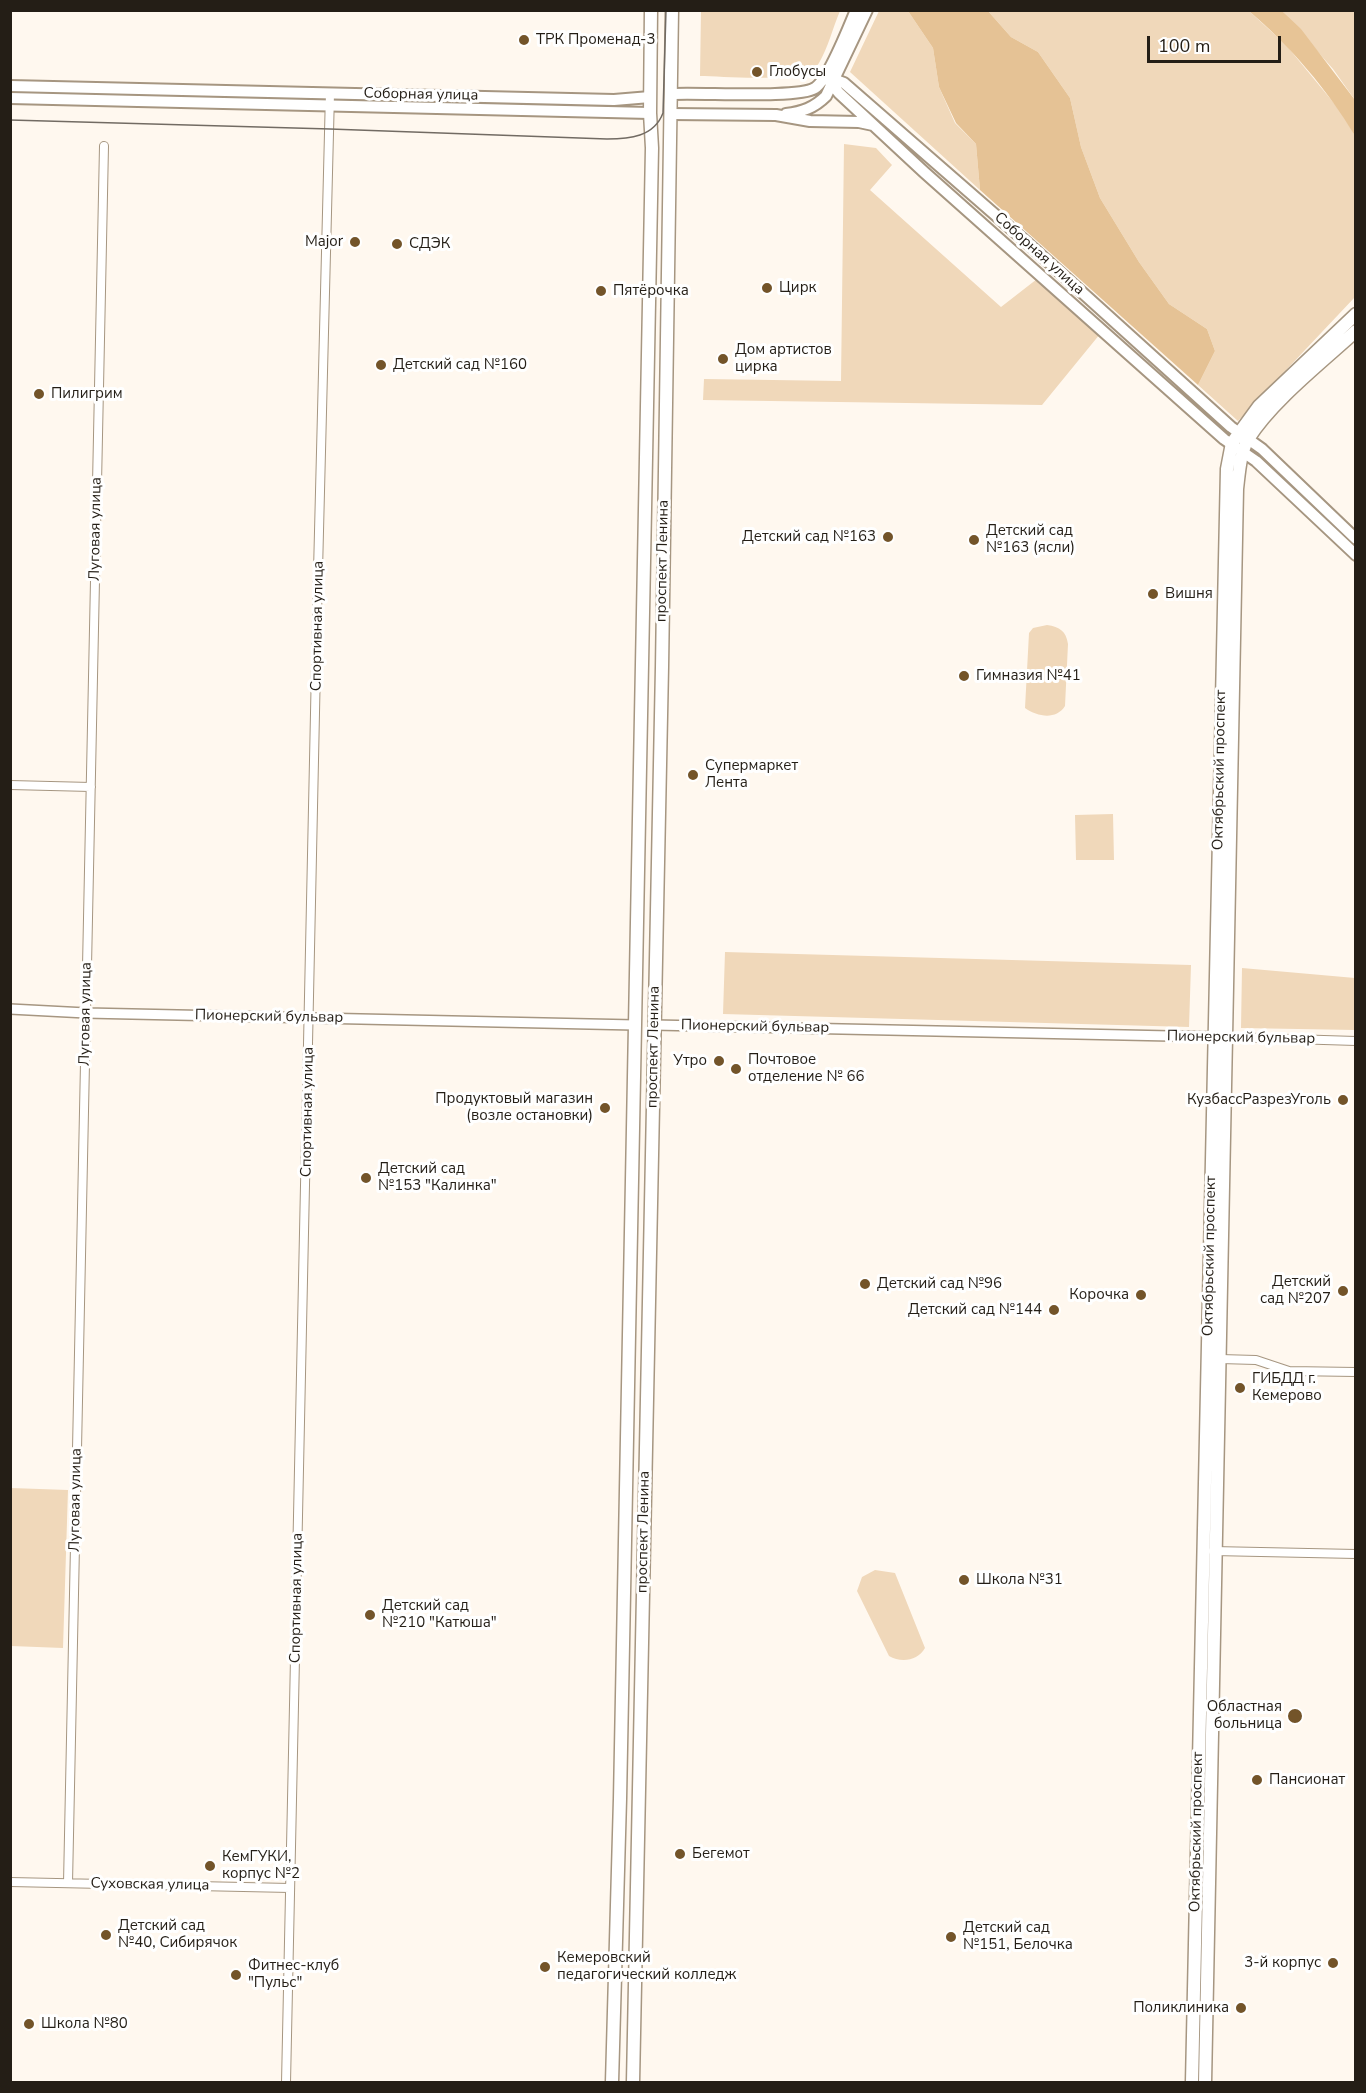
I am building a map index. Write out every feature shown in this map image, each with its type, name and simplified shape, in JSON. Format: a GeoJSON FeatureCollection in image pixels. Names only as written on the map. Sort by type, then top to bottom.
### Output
{"type":"FeatureCollection","features":[{"type":"Feature","properties":{"kind":"main road"},"geometry":{"type":"LineString","coordinates":[[650,113],[651,10]]}},
{"type":"Feature","properties":{"kind":"main road","name":"проспект Ленина"},"geometry":{"type":"LineString","coordinates":[[633,2082],[672,10]]}},
{"type":"Feature","properties":{"kind":"main road"},"geometry":{"type":"LineString","coordinates":[[830,80],[856,10]]}},
{"type":"Feature","properties":{"kind":"main road"},"geometry":{"type":"LineString","coordinates":[[830,80],[867,10]]}},
{"type":"Feature","properties":{"kind":"main road","name":"Соборная улица"},"geometry":{"type":"LineString","coordinates":[[10,98],[776,115],[804,111],[812,107],[826,96],[830,80]]}},
{"type":"Feature","properties":{"kind":"main road","name":"Соборная улица"},"geometry":{"type":"LineString","coordinates":[[830,80],[873,125],[1215,431],[1241,442]]}},
{"type":"Feature","properties":{"kind":"main road","name":"Соборная улица"},"geometry":{"type":"LineString","coordinates":[[10,86],[614,100],[671,94],[801,93],[830,80],[844,83],[1023,239],[1231,427],[1241,442]]}},
{"type":"Feature","properties":{"kind":"main road","name":"проспект Ленина"},"geometry":{"type":"LineString","coordinates":[[612,2082],[652,148],[650,113]]}},
{"type":"Feature","properties":{"kind":"main road","name":"Соборная улица"},"geometry":{"type":"LineString","coordinates":[[776,115],[810,121],[859,122],[873,125]]}},
{"type":"Feature","properties":{"kind":"main road"},"geometry":{"type":"LineString","coordinates":[[1241,442],[1259,406],[1356,314]]}},
{"type":"Feature","properties":{"kind":"main road"},"geometry":{"type":"LineString","coordinates":[[1241,442],[1268,413],[1356,331]]}},
{"type":"Feature","properties":{"kind":"main road"},"geometry":{"type":"LineString","coordinates":[[1241,442],[1262,449],[1356,539]]}},
{"type":"Feature","properties":{"kind":"main road"},"geometry":{"type":"LineString","coordinates":[[1241,442],[1257,461],[1356,555]]}},
{"type":"Feature","properties":{"kind":"main road","name":"Октябрьский проспект"},"geometry":{"type":"LineString","coordinates":[[1205,2082],[1210,1550],[1220,1037],[1227,469],[1241,442]]}},
{"type":"Feature","properties":{"kind":"main road","name":"Пионерский бульвар"},"geometry":{"type":"LineString","coordinates":[[634,1024],[654,1025]]}},
{"type":"Feature","properties":{"kind":"main road","name":"Октябрьский проспект"},"geometry":{"type":"LineString","coordinates":[[1192,2082],[1210,1550],[1220,1359],[1220,1037]]}},
{"type":"Feature","properties":{"kind":"main road"},"geometry":{"type":"LineString","coordinates":[[624,1570],[644,1568]]}},
{"type":"Feature","properties":{"kind":"street"},"geometry":{"type":"LineString","coordinates":[[109,100],[110,89]]}},
{"type":"Feature","properties":{"kind":"street","name":"Спортивная улица"},"geometry":{"type":"LineString","coordinates":[[286,2082],[330,93]]}},
{"type":"Feature","properties":{"kind":"street","name":"Луговая улица"},"geometry":{"type":"LineString","coordinates":[[68,1883],[104,146]]}},
{"type":"Feature","properties":{"kind":"street"},"geometry":{"type":"LineString","coordinates":[[10,785],[91,787]]}},
{"type":"Feature","properties":{"kind":"street","name":"Пионерский бульвар"},"geometry":{"type":"LineString","coordinates":[[10,1009],[86,1013],[634,1024]]}},
{"type":"Feature","properties":{"kind":"street","name":"Пионерский бульвар"},"geometry":{"type":"LineString","coordinates":[[654,1025],[1356,1041]]}},
{"type":"Feature","properties":{"kind":"street"},"geometry":{"type":"LineString","coordinates":[[1220,1359],[1256,1360],[1289,1371],[1356,1372]]}},
{"type":"Feature","properties":{"kind":"street"},"geometry":{"type":"LineString","coordinates":[[1210,1550],[1356,1554]]}},
{"type":"Feature","properties":{"kind":"street","name":"Суховская улица"},"geometry":{"type":"LineString","coordinates":[[10,1882],[290,1888]]}},
{"type":"Feature","properties":{"kind":"shaded area"},"geometry":{"type":"Polygon","coordinates":[[[701,10],[840,11],[825,51],[819,63],[811,70],[782,77],[745,78],[700,76],[701,10]]]}},
{"type":"Feature","properties":{"kind":"shaded area"},"geometry":{"type":"Polygon","coordinates":[[[879,11],[908,11],[933,48],[939,87],[955,123],[976,144],[980,190],[850,72],[879,11]]]}},
{"type":"Feature","properties":{"kind":"shaded area"},"geometry":{"type":"Polygon","coordinates":[[[908,11],[988,11],[1011,37],[1038,52],[1070,98],[1081,147],[1100,198],[1139,262],[1169,304],[1207,329],[1215,351],[1198,385],[980,190],[976,144],[956,123],[939,87],[933,48],[908,11]]]}},
{"type":"Feature","properties":{"kind":"shaded area"},"geometry":{"type":"Polygon","coordinates":[[[988,11],[1249,11],[1286,45],[1342,113],[1355,136],[1355,297],[1238,421],[1198,385],[1215,351],[1207,329],[1169,304],[1139,262],[1100,198],[1081,147],[1070,98],[1038,52],[1011,37],[988,11]]]}},
{"type":"Feature","properties":{"kind":"shaded area"},"geometry":{"type":"Polygon","coordinates":[[[1249,11],[1282,11],[1301,29],[1355,100],[1355,136],[1333,102],[1307,69],[1249,11]]]}},
{"type":"Feature","properties":{"kind":"shaded area"},"geometry":{"type":"Polygon","coordinates":[[[1282,11],[1355,11],[1355,100],[1333,69],[1282,11]]]}},
{"type":"Feature","properties":{"kind":"shaded area"},"geometry":{"type":"Polygon","coordinates":[[[844,144],[876,148],[892,165],[870,190],[1001,307],[1037,279],[1100,334],[1042,405],[703,400],[704,379],[841,381],[844,144]]]}},
{"type":"Feature","properties":{"kind":"shaded area"},"geometry":{"type":"Polygon","coordinates":[[[1047,625],[1062,630],[1068,644],[1065,706],[1057,713],[1046,716],[1025,708],[1029,633],[1033,628],[1047,625]]]}},
{"type":"Feature","properties":{"kind":"shaded area"},"geometry":{"type":"Polygon","coordinates":[[[1113,814],[1114,860],[1076,860],[1075,815],[1113,814]]]}},
{"type":"Feature","properties":{"kind":"shaded area"},"geometry":{"type":"Polygon","coordinates":[[[725,952],[1191,965],[1189,1027],[723,1014],[725,952]]]}},
{"type":"Feature","properties":{"kind":"shaded area"},"geometry":{"type":"Polygon","coordinates":[[[1242,968],[1355,978],[1355,1030],[1241,1028],[1242,968]]]}},
{"type":"Feature","properties":{"kind":"shaded area"},"geometry":{"type":"Polygon","coordinates":[[[11,1488],[68,1490],[63,1648],[11,1646],[11,1488]]]}},
{"type":"Feature","properties":{"kind":"shaded area"},"geometry":{"type":"Polygon","coordinates":[[[875,1570],[895,1573],[925,1648],[914,1658],[904,1660],[889,1656],[857,1591],[862,1577],[875,1570]]]}},
{"type":"Feature","properties":{"kind":"tram line"},"geometry":{"type":"LineString","coordinates":[[10,120],[607,139],[632,137],[654,127],[663,113],[666,10]]}},
{"type":"Feature","properties":{"kind":"place","name":"ТРК Променад-3"},"geometry":{"type":"Point","coordinates":[524,40]}},
{"type":"Feature","properties":{"kind":"place","name":"Глобусы"},"geometry":{"type":"Point","coordinates":[757,72]}},
{"type":"Feature","properties":{"kind":"place","name":"Major"},"geometry":{"type":"Point","coordinates":[355,242]}},
{"type":"Feature","properties":{"kind":"place","name":"СДЭК"},"geometry":{"type":"Point","coordinates":[397,244]}},
{"type":"Feature","properties":{"kind":"place","name":"Цирк"},"geometry":{"type":"Point","coordinates":[767,288]}},
{"type":"Feature","properties":{"kind":"place","name":"Пятёрочка"},"geometry":{"type":"Point","coordinates":[601,291]}},
{"type":"Feature","properties":{"kind":"place","name":"Дом артистов цирка"},"geometry":{"type":"Point","coordinates":[723,359]}},
{"type":"Feature","properties":{"kind":"place","name":"Детский сад №160"},"geometry":{"type":"Point","coordinates":[381,365]}},
{"type":"Feature","properties":{"kind":"place","name":"Пилигрим"},"geometry":{"type":"Point","coordinates":[39,394]}},
{"type":"Feature","properties":{"kind":"place","name":"Детский сад №163"},"geometry":{"type":"Point","coordinates":[888,537]}},
{"type":"Feature","properties":{"kind":"place","name":"Детский сад №163 (ясли)"},"geometry":{"type":"Point","coordinates":[974,540]}},
{"type":"Feature","properties":{"kind":"place","name":"Вишня"},"geometry":{"type":"Point","coordinates":[1153,594]}},
{"type":"Feature","properties":{"kind":"place","name":"Гимназия №41"},"geometry":{"type":"Point","coordinates":[964,676]}},
{"type":"Feature","properties":{"kind":"place","name":"Супермаркет Лента"},"geometry":{"type":"Point","coordinates":[693,775]}},
{"type":"Feature","properties":{"kind":"place","name":"Утро"},"geometry":{"type":"Point","coordinates":[719,1061]}},
{"type":"Feature","properties":{"kind":"place","name":"Почтовое отделение № 66"},"geometry":{"type":"Point","coordinates":[736,1069]}},
{"type":"Feature","properties":{"kind":"place","name":"КузбассРазрезУголь"},"geometry":{"type":"Point","coordinates":[1343,1100]}},
{"type":"Feature","properties":{"kind":"place","name":"Продуктовый магазин (возле остановки)"},"geometry":{"type":"Point","coordinates":[605,1108]}},
{"type":"Feature","properties":{"kind":"place","name":"Детский сад №153 \"Калинка\""},"geometry":{"type":"Point","coordinates":[366,1178]}},
{"type":"Feature","properties":{"kind":"place","name":"Детский сад №96"},"geometry":{"type":"Point","coordinates":[865,1284]}},
{"type":"Feature","properties":{"kind":"place","name":"Детский сад №207"},"geometry":{"type":"Point","coordinates":[1343,1291]}},
{"type":"Feature","properties":{"kind":"place","name":"Корочка"},"geometry":{"type":"Point","coordinates":[1141,1295]}},
{"type":"Feature","properties":{"kind":"place","name":"Детский сад №144"},"geometry":{"type":"Point","coordinates":[1054,1310]}},
{"type":"Feature","properties":{"kind":"place","name":"ГИБДД г. Кемерово"},"geometry":{"type":"Point","coordinates":[1240,1388]}},
{"type":"Feature","properties":{"kind":"place","name":"Школа №31"},"geometry":{"type":"Point","coordinates":[964,1580]}},
{"type":"Feature","properties":{"kind":"place","name":"Детский сад №210 \"Катюша\""},"geometry":{"type":"Point","coordinates":[370,1615]}},
{"type":"Feature","properties":{"kind":"place","name":"Областная больница"},"geometry":{"type":"Point","coordinates":[1295,1716]}},
{"type":"Feature","properties":{"kind":"place","name":"Пансионат"},"geometry":{"type":"Point","coordinates":[1257,1780]}},
{"type":"Feature","properties":{"kind":"place","name":"Бегемот"},"geometry":{"type":"Point","coordinates":[680,1854]}},
{"type":"Feature","properties":{"kind":"place","name":"КемГУКИ, корпус №2"},"geometry":{"type":"Point","coordinates":[210,1866]}},
{"type":"Feature","properties":{"kind":"place","name":"Детский сад №40, Сибирячок"},"geometry":{"type":"Point","coordinates":[106,1935]}},
{"type":"Feature","properties":{"kind":"place","name":"Детский сад №151, Белочка"},"geometry":{"type":"Point","coordinates":[951,1937]}},
{"type":"Feature","properties":{"kind":"place","name":"3-й корпус"},"geometry":{"type":"Point","coordinates":[1333,1963]}},
{"type":"Feature","properties":{"kind":"place","name":"Кемеровский педагогический колледж"},"geometry":{"type":"Point","coordinates":[545,1967]}},
{"type":"Feature","properties":{"kind":"place","name":"Фитнес-клуб \"Пульс\""},"geometry":{"type":"Point","coordinates":[236,1975]}},
{"type":"Feature","properties":{"kind":"place","name":"Поликлиника"},"geometry":{"type":"Point","coordinates":[1241,2008]}},
{"type":"Feature","properties":{"kind":"place","name":"Школа №80"},"geometry":{"type":"Point","coordinates":[29,2024]}}]}
